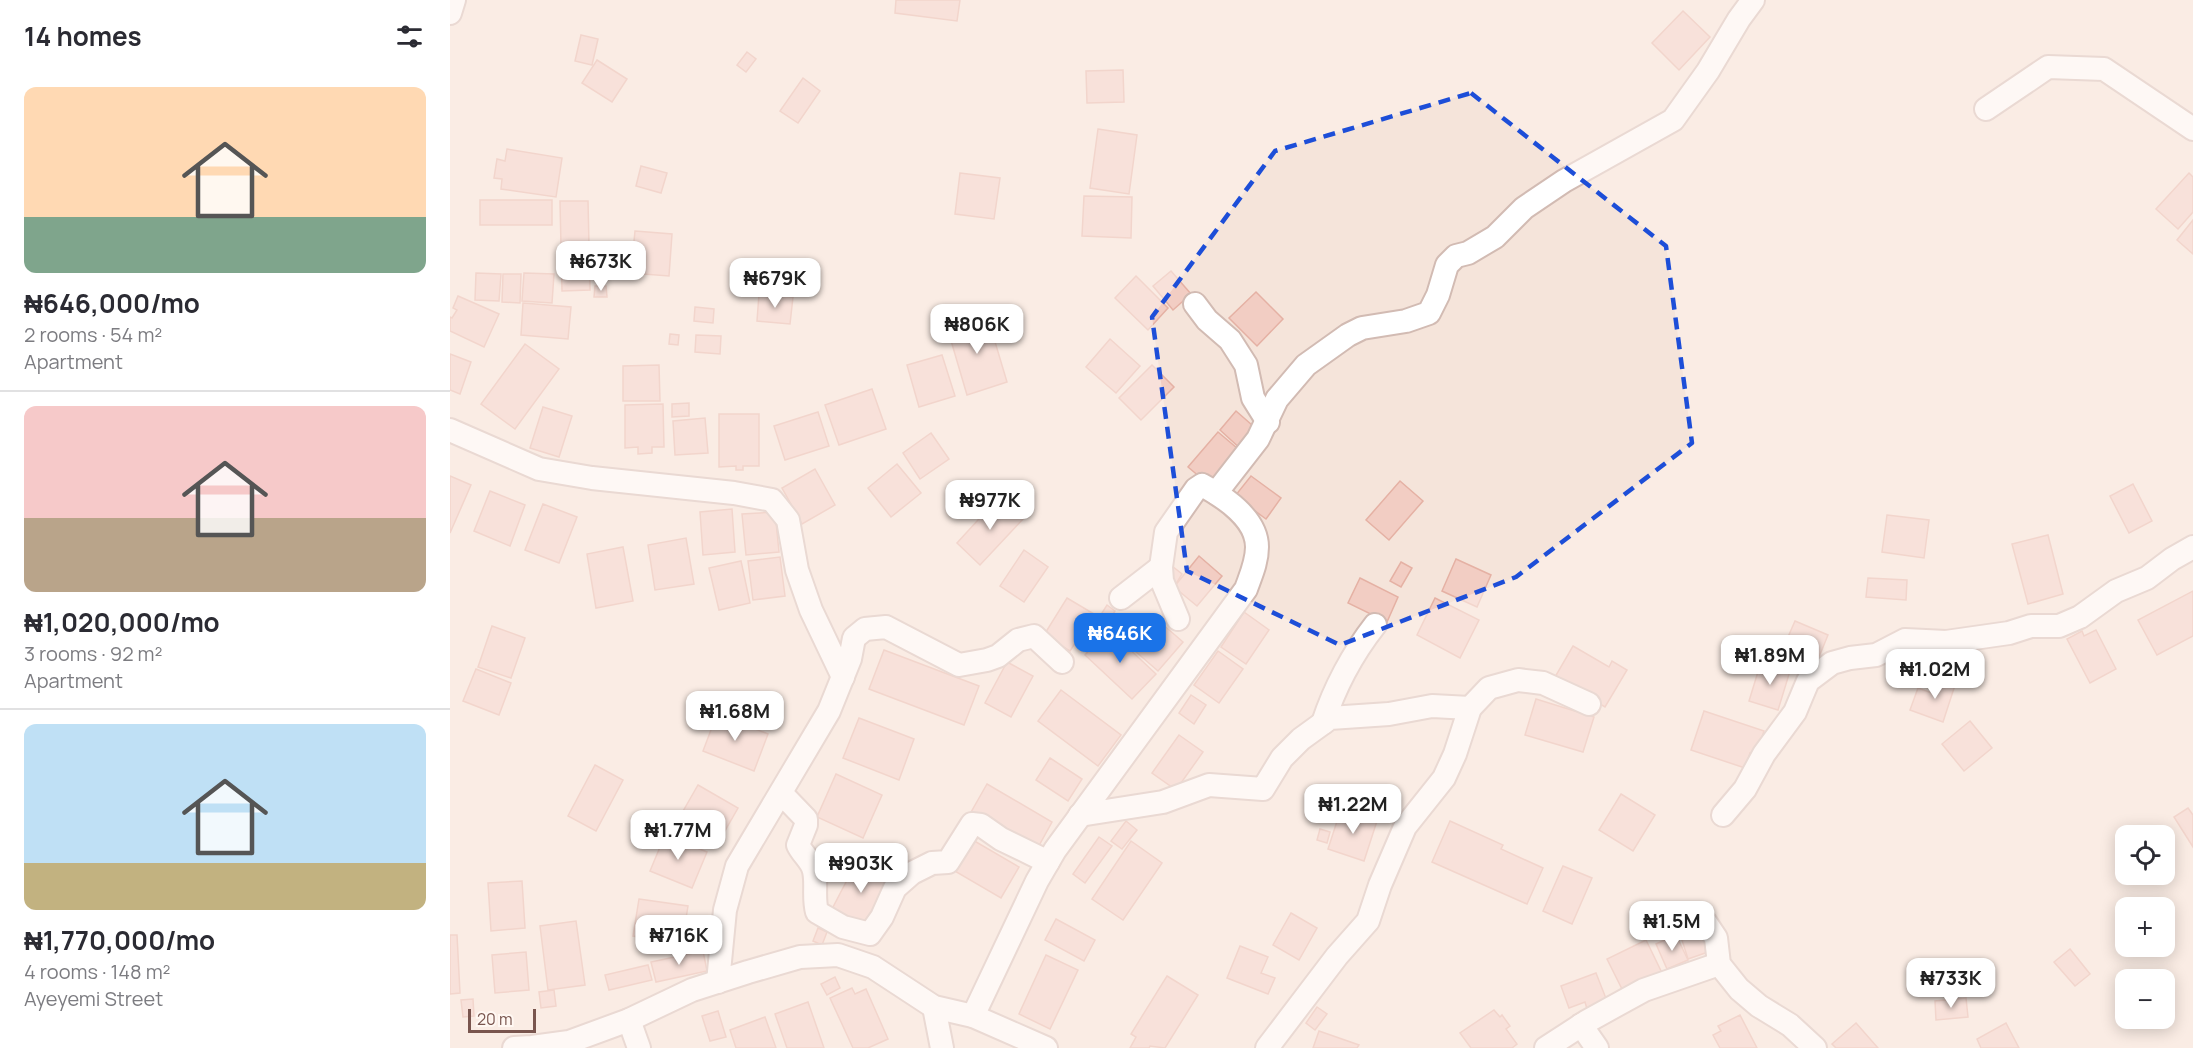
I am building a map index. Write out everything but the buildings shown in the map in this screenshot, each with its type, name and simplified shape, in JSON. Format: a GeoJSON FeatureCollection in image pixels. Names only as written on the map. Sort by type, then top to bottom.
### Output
{"type":"FeatureCollection","features":[{"type":"Feature","properties":{"kind":"street"},"geometry":{"type":"LineString","coordinates":[[450,13],[454,0]]}},
{"type":"Feature","properties":{"kind":"street"},"geometry":{"type":"LineString","coordinates":[[1216,493],[1258,439],[1277,399],[1306,365],[1348,335],[1362,328],[1406,321],[1429,313],[1447,265],[1456,255],[1468,253],[1495,237],[1524,208],[1564,181],[1673,120],[1753,0]]}},
{"type":"Feature","properties":{"kind":"street"},"geometry":{"type":"LineString","coordinates":[[1986,109],[2048,67],[2104,69],[2193,129]]}},
{"type":"Feature","properties":{"kind":"street"},"geometry":{"type":"LineString","coordinates":[[1195,304],[1207,320],[1230,340],[1246,365],[1253,399],[1268,422]]}},
{"type":"Feature","properties":{"kind":"street"},"geometry":{"type":"LineString","coordinates":[[450,430],[539,469],[592,478],[734,493],[772,500],[788,520],[800,580],[811,610],[843,677]]}},
{"type":"Feature","properties":{"kind":"street"},"geometry":{"type":"LineString","coordinates":[[973,1016],[1048,862],[1246,589],[1254,569],[1257,546],[1253,530],[1234,507],[1202,485],[1196,489],[1166,532],[1161,567],[1162,581],[1178,619]]}},
{"type":"Feature","properties":{"kind":"street"},"geometry":{"type":"LineString","coordinates":[[1723,815],[1745,789],[1764,754],[1795,712],[1808,681],[1832,663],[1850,658],[1876,656],[1905,639],[1946,642],[2009,633],[2031,626],[2059,626],[2080,617],[2116,591],[2147,578],[2193,547]]}},
{"type":"Feature","properties":{"kind":"street"},"geometry":{"type":"LineString","coordinates":[[1121,598],[1161,567]]}},
{"type":"Feature","properties":{"kind":"street"},"geometry":{"type":"LineString","coordinates":[[1323,723],[1329,706],[1362,642],[1375,625]]}},
{"type":"Feature","properties":{"kind":"street"},"geometry":{"type":"LineString","coordinates":[[718,982],[725,910],[737,866],[829,711],[850,659],[854,638],[864,629],[886,627],[959,665],[998,656],[1018,640],[1034,636],[1062,662]]}},
{"type":"Feature","properties":{"kind":"street"},"geometry":{"type":"LineString","coordinates":[[1268,1048],[1337,956],[1368,921],[1380,885],[1405,827],[1444,778],[1455,754],[1470,708],[1489,688],[1518,680],[1543,683],[1588,704]]}},
{"type":"Feature","properties":{"kind":"street"},"geometry":{"type":"LineString","coordinates":[[1080,815],[1162,802],[1209,785],[1263,789],[1282,758],[1330,718],[1389,714],[1431,706],[1470,708]]}},
{"type":"Feature","properties":{"kind":"street"},"geometry":{"type":"LineString","coordinates":[[781,793],[806,819],[798,845],[814,871],[817,912],[843,927],[870,934],[882,917],[895,888],[912,873],[932,863],[948,862],[972,824],[981,825],[1001,839],[1048,862]]}},
{"type":"Feature","properties":{"kind":"street"},"geometry":{"type":"LineString","coordinates":[[1707,923],[1716,938],[1719,963],[1739,989],[1790,1025],[1815,1048]]}},
{"type":"Feature","properties":{"kind":"street"},"geometry":{"type":"LineString","coordinates":[[514,1048],[568,1042],[629,1020],[692,990],[800,957],[838,955],[873,967],[934,1007],[973,1016],[1046,1048]]}},
{"type":"Feature","properties":{"kind":"street"},"geometry":{"type":"LineString","coordinates":[[1546,1048],[1581,1025],[1644,990],[1719,963]]}},
{"type":"Feature","properties":{"kind":"street"},"geometry":{"type":"LineString","coordinates":[[934,1007],[942,1048]]}},
{"type":"Feature","properties":{"kind":"street"},"geometry":{"type":"LineString","coordinates":[[629,1020],[639,1048]]}},
{"type":"Feature","properties":{"kind":"street"},"geometry":{"type":"LineString","coordinates":[[1581,1025],[1597,1048]]}},
{"type":"Feature","properties":{"kind":"highlighted area"},"geometry":{"type":"Polygon","coordinates":[[[1471,93],[1666,246],[1692,443],[1516,577],[1340,645],[1187,571],[1152,317],[1275,151],[1471,93]]]}},
{"type":"Feature","properties":{"kind":"shaded area"},"geometry":{"type":"Polygon","coordinates":[[[450,0],[2193,0],[2193,1048],[450,1048],[450,0]]]}}]}
